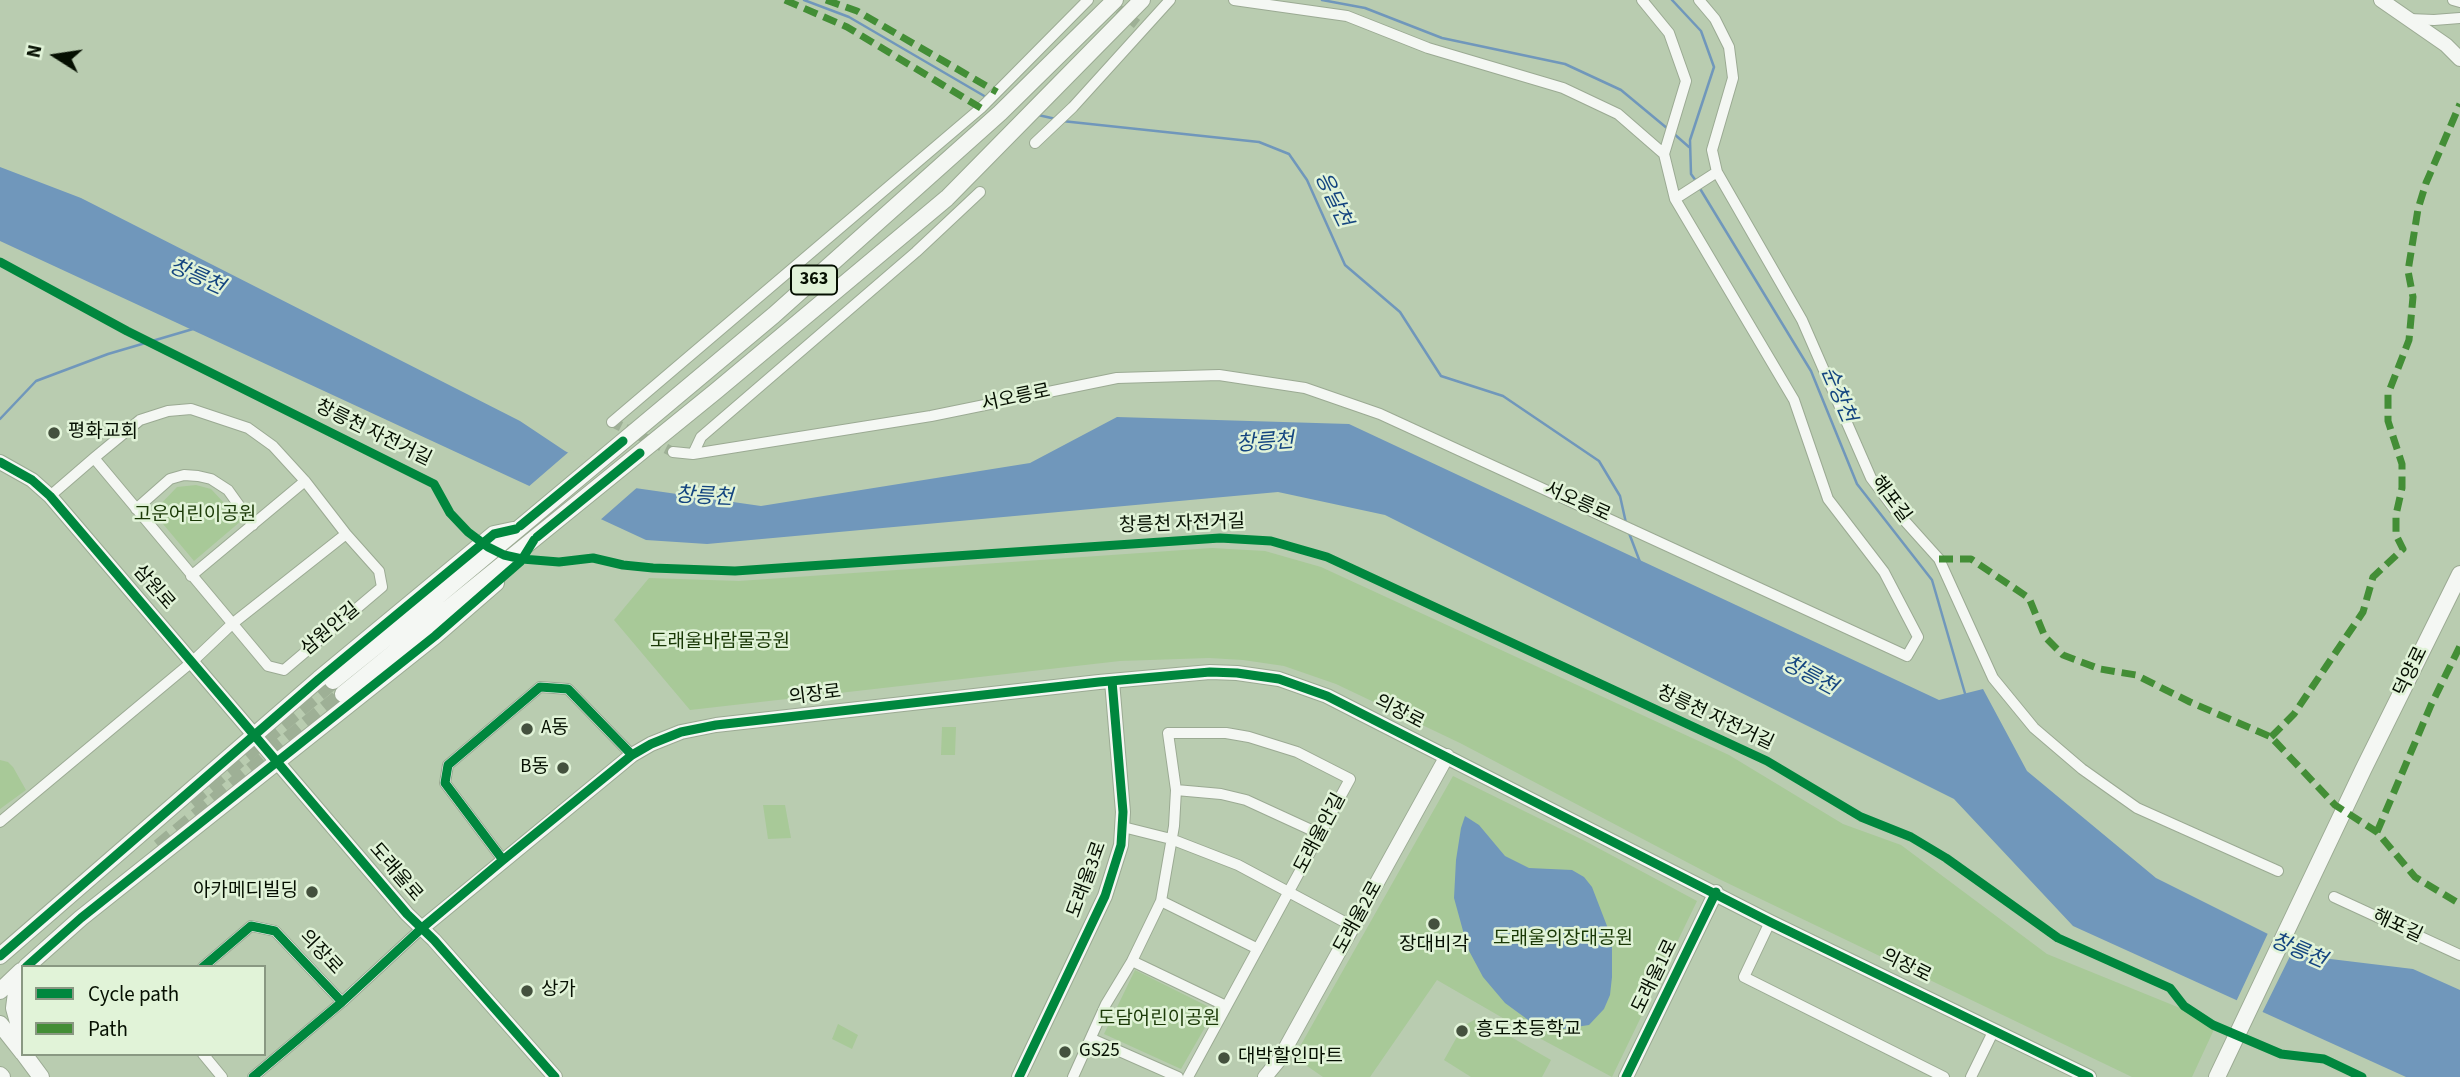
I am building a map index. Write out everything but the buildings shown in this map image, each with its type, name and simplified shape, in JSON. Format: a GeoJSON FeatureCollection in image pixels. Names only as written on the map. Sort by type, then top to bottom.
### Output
{"type":"FeatureCollection","features":[{"type":"Feature","properties":{"kind":"main road","name":"363"},"geometry":{"type":"LineString","coordinates":[[1115,0],[1000,113],[774,315],[518,528],[338,688],[536,539],[947,198],[1142,0]]}},
{"type":"Feature","properties":{"kind":"main road"},"geometry":{"type":"LineString","coordinates":[[1,954],[494,534],[518,528]]}},
{"type":"Feature","properties":{"kind":"main road"},"geometry":{"type":"LineString","coordinates":[[28,965],[272,756],[446,627],[521,561],[536,539]]}},
{"type":"Feature","properties":{"kind":"main road","name":"덕양로"},"geometry":{"type":"LineString","coordinates":[[2220,1071],[2363,770],[2460,574]]}},
{"type":"Feature","properties":{"kind":"main road"},"geometry":{"type":"LineString","coordinates":[[0,991],[21,972]]}},
{"type":"Feature","properties":{"kind":"main road"},"geometry":{"type":"LineString","coordinates":[[21,977],[15,993],[14,1008],[21,1033]]}},
{"type":"Feature","properties":{"kind":"main road"},"geometry":{"type":"LineString","coordinates":[[0,1024],[21,1050]]}},
{"type":"Feature","properties":{"kind":"main road"},"geometry":{"type":"LineString","coordinates":[[26,1056],[41,1077]]}},
{"type":"Feature","properties":{"kind":"street"},"geometry":{"type":"LineString","coordinates":[[612,422],[985,103],[1088,0]]}},
{"type":"Feature","properties":{"kind":"street"},"geometry":{"type":"LineString","coordinates":[[1035,143],[1073,107],[1140,27],[1170,0]]}},
{"type":"Feature","properties":{"kind":"street"},"geometry":{"type":"LineString","coordinates":[[1234,0],[1347,16],[1428,48],[1563,88],[1618,114],[1665,151],[1686,81],[1669,33],[1642,0]]}},
{"type":"Feature","properties":{"kind":"street","name":"해포길"},"geometry":{"type":"LineString","coordinates":[[1699,0],[1715,19],[1729,47],[1732,78],[1713,150],[1714,175],[1801,320],[1871,478],[1895,510],[1939,559],[1993,678],[2034,728],[2082,769],[2137,808],[2278,870]]}},
{"type":"Feature","properties":{"kind":"street"},"geometry":{"type":"LineString","coordinates":[[2381,0],[2446,45],[2460,59]]}},
{"type":"Feature","properties":{"kind":"street"},"geometry":{"type":"LineString","coordinates":[[2453,0],[2460,2]]}},
{"type":"Feature","properties":{"kind":"street"},"geometry":{"type":"LineString","coordinates":[[2409,19],[2460,18]]}},
{"type":"Feature","properties":{"kind":"street","name":"서오릉로"},"geometry":{"type":"LineString","coordinates":[[673,452],[693,454],[943,413],[1117,378],[1219,375],[1305,388],[1380,414],[1907,656],[1918,637],[1884,572],[1828,499],[1794,400],[1679,196],[1665,151]]}},
{"type":"Feature","properties":{"kind":"street"},"geometry":{"type":"LineString","coordinates":[[1679,196],[1714,175]]}},
{"type":"Feature","properties":{"kind":"street"},"geometry":{"type":"LineString","coordinates":[[693,454],[701,437],[916,252],[980,192]]}},
{"type":"Feature","properties":{"kind":"street","name":"삼원안길"},"geometry":{"type":"LineString","coordinates":[[50,496],[94,458],[140,420],[168,411],[191,409],[248,428],[273,446],[379,571],[382,587],[284,670],[268,666],[94,458]]}},
{"type":"Feature","properties":{"kind":"street","name":"삼원로"},"geometry":{"type":"LineString","coordinates":[[0,461],[32,480],[50,496],[272,756]]}},
{"type":"Feature","properties":{"kind":"street"},"geometry":{"type":"LineString","coordinates":[[136,509],[170,479],[198,475],[211,479],[228,490],[254,525]]}},
{"type":"Feature","properties":{"kind":"street"},"geometry":{"type":"LineString","coordinates":[[191,576],[305,481]]}},
{"type":"Feature","properties":{"kind":"street"},"geometry":{"type":"LineString","coordinates":[[0,822],[193,661],[232,624],[346,534]]}},
{"type":"Feature","properties":{"kind":"street","name":"의장로"},"geometry":{"type":"LineString","coordinates":[[253,1077],[502,860],[632,755],[651,744],[681,732],[716,725],[1210,672],[1279,679],[1327,696],[1716,892],[1770,922],[2089,1077]]}},
{"type":"Feature","properties":{"kind":"street","name":"도래울3로"},"geometry":{"type":"LineString","coordinates":[[1019,1077],[1105,897],[1121,845],[1123,827],[1112,681]]}},
{"type":"Feature","properties":{"kind":"street"},"geometry":{"type":"LineString","coordinates":[[502,860],[444,783],[448,765],[540,687],[568,689],[632,755]]}},
{"type":"Feature","properties":{"kind":"street","name":"도래울안길"},"geometry":{"type":"LineString","coordinates":[[1073,1077],[1106,1004],[1132,961],[1161,901],[1176,790],[1168,733],[1226,733],[1297,752],[1350,779],[1188,1077]]}},
{"type":"Feature","properties":{"kind":"street","name":"도래울로"},"geometry":{"type":"LineString","coordinates":[[272,756],[555,1077]]}},
{"type":"Feature","properties":{"kind":"street","name":"도래울2로"},"geometry":{"type":"LineString","coordinates":[[1265,1077],[1279,1060],[1447,756]]}},
{"type":"Feature","properties":{"kind":"street"},"geometry":{"type":"LineString","coordinates":[[1176,790],[1221,794],[1246,800],[1320,834]]}},
{"type":"Feature","properties":{"kind":"street","name":"도래울안길"},"geometry":{"type":"LineString","coordinates":[[1123,827],[1171,839],[1238,865],[1354,927]]}},
{"type":"Feature","properties":{"kind":"street","name":"도래울1로"},"geometry":{"type":"LineString","coordinates":[[1626,1077],[1716,892]]}},
{"type":"Feature","properties":{"kind":"street","name":"해포길"},"geometry":{"type":"LineString","coordinates":[[2334,897],[2460,955]]}},
{"type":"Feature","properties":{"kind":"street"},"geometry":{"type":"LineString","coordinates":[[1161,901],[1256,948]]}},
{"type":"Feature","properties":{"kind":"street"},"geometry":{"type":"LineString","coordinates":[[1770,922],[1744,977],[1944,1077]]}},
{"type":"Feature","properties":{"kind":"street","name":"의장로"},"geometry":{"type":"LineString","coordinates":[[205,965],[251,926],[275,930],[342,1002]]}},
{"type":"Feature","properties":{"kind":"street"},"geometry":{"type":"LineString","coordinates":[[1132,961],[1226,1006]]}},
{"type":"Feature","properties":{"kind":"street"},"geometry":{"type":"LineString","coordinates":[[1971,1077],[1994,1030]]}},
{"type":"Feature","properties":{"kind":"street"},"geometry":{"type":"LineString","coordinates":[[1092,1039],[1178,1077]]}},
{"type":"Feature","properties":{"kind":"street"},"geometry":{"type":"LineString","coordinates":[[205,1056],[222,1077]]}},
{"type":"Feature","properties":{"kind":"green space","name":"고운어린이공원"},"geometry":{"type":"Polygon","coordinates":[[[196,485],[211,489],[241,521],[194,561],[153,512],[177,487],[196,485]]]}},
{"type":"Feature","properties":{"kind":"green space","name":"도래울바람물공원"},"geometry":{"type":"Polygon","coordinates":[[[1212,548],[1265,551],[1321,567],[1729,755],[1843,824],[1901,845],[2047,954],[2217,1023],[2192,1077],[2132,1077],[1719,879],[1460,743],[1336,684],[1284,666],[1209,658],[1120,661],[690,710],[614,620],[649,578],[739,581],[1212,548]]]}},
{"type":"Feature","properties":{"kind":"green space"},"geometry":{"type":"Polygon","coordinates":[[[942,727],[956,727],[955,755],[941,755],[942,727]]]}},
{"type":"Feature","properties":{"kind":"green space"},"geometry":{"type":"Polygon","coordinates":[[[0,760],[13,767],[26,790],[0,809],[0,760]]]}},
{"type":"Feature","properties":{"kind":"green space","name":"도래울의장대공원"},"geometry":{"type":"Polygon","coordinates":[[[1453,776],[1585,841],[1697,901],[1612,1077],[1437,980],[1370,1077],[1323,1077],[1294,1057],[1453,776]]]}},
{"type":"Feature","properties":{"kind":"green space"},"geometry":{"type":"Polygon","coordinates":[[[763,805],[785,805],[791,838],[768,839],[763,805]]]}},
{"type":"Feature","properties":{"kind":"green space","name":"도담어린이공원"},"geometry":{"type":"Polygon","coordinates":[[[1135,970],[1215,1010],[1181,1069],[1104,1034],[1135,970]]]}},
{"type":"Feature","properties":{"kind":"green space"},"geometry":{"type":"Polygon","coordinates":[[[1478,1018],[1551,1060],[1542,1077],[1471,1077],[1444,1060],[1463,1026],[1478,1018]]]}},
{"type":"Feature","properties":{"kind":"green space"},"geometry":{"type":"Polygon","coordinates":[[[838,1024],[858,1035],[852,1049],[832,1039],[838,1024]]]}},
{"type":"Feature","properties":{"kind":"water","name":"창릉천"},"geometry":{"type":"Polygon","coordinates":[[[0,167],[81,198],[520,421],[565,451],[635,488],[761,506],[1030,463],[1117,417],[1349,424],[1939,700],[1983,689],[2027,771],[2156,878],[2314,957],[2413,969],[2460,990],[2460,1077],[2406,1077],[2073,926],[1954,799],[1385,515],[1278,492],[707,544],[646,540],[0,241],[0,167]]]}},
{"type":"Feature","properties":{"kind":"water"},"geometry":{"type":"Polygon","coordinates":[[[1465,816],[1479,825],[1505,856],[1529,868],[1572,870],[1584,877],[1592,887],[1612,939],[1612,977],[1610,995],[1604,1009],[1589,1025],[1563,1029],[1531,1022],[1505,1003],[1483,977],[1468,949],[1454,898],[1456,860],[1465,816]]]}},
{"type":"Feature","properties":{"kind":"pier"},"geometry":{"type":"Polygon","coordinates":[[[571,450],[640,485],[599,521],[527,488],[571,450]]]}},
{"type":"Feature","properties":{"kind":"pier"},"geometry":{"type":"Polygon","coordinates":[[[2269,931],[2296,944],[2261,1015],[2235,1004],[2269,931]]]}},
{"type":"Feature","properties":{"kind":"waterway","name":"응달천"},"geometry":{"type":"LineString","coordinates":[[804,0],[849,17],[986,97]]}},
{"type":"Feature","properties":{"kind":"waterway"},"geometry":{"type":"LineString","coordinates":[[1322,0],[1365,8],[1442,38],[1565,64],[1621,90],[1668,129]]}},
{"type":"Feature","properties":{"kind":"waterway","name":"순창천"},"geometry":{"type":"LineString","coordinates":[[1672,0],[1701,31],[1714,67],[1690,140],[1691,174],[1696,181]]}},
{"type":"Feature","properties":{"kind":"waterway","name":"응달천"},"geometry":{"type":"LineString","coordinates":[[1038,115],[1056,119]]}},
{"type":"Feature","properties":{"kind":"waterway","name":"응달천"},"geometry":{"type":"LineString","coordinates":[[1062,121],[1259,142],[1289,154],[1307,180],[1345,265],[1400,312],[1441,376],[1503,396],[1599,461],[1620,496],[1626,523]]}},
{"type":"Feature","properties":{"kind":"waterway"},"geometry":{"type":"LineString","coordinates":[[1673,133],[1689,147]]}},
{"type":"Feature","properties":{"kind":"waterway","name":"순창천"},"geometry":{"type":"LineString","coordinates":[[1699,187],[1811,371],[1857,484],[1932,580],[1966,697]]}},
{"type":"Feature","properties":{"kind":"waterway"},"geometry":{"type":"LineString","coordinates":[[0,419],[36,381],[108,354],[193,329]]}},
{"type":"Feature","properties":{"kind":"waterway","name":"응달천"},"geometry":{"type":"LineString","coordinates":[[1629,533],[1640,562]]}},
{"type":"Feature","properties":{"kind":"tunnel"},"geometry":{"type":"LineString","coordinates":[[1107,0],[1137,24]]}},
{"type":"Feature","properties":{"kind":"tunnel"},"geometry":{"type":"LineString","coordinates":[[612,422],[673,452]]}},
{"type":"Feature","properties":{"kind":"tunnel"},"geometry":{"type":"LineString","coordinates":[[190,801],[333,681]]}},
{"type":"Feature","properties":{"kind":"tunnel"},"geometry":{"type":"LineString","coordinates":[[159,847],[343,694]]}},
{"type":"Feature","properties":{"kind":"marked path"},"geometry":{"type":"LineString","coordinates":[[785,0],[847,27],[981,108]]}},
{"type":"Feature","properties":{"kind":"marked path"},"geometry":{"type":"LineString","coordinates":[[826,0],[857,11],[997,92]]}},
{"type":"Feature","properties":{"kind":"marked path"},"geometry":{"type":"LineString","coordinates":[[2271,737],[2294,714],[2363,612],[2373,577],[2403,549],[2396,535],[2402,464],[2388,421],[2388,394],[2409,340],[2413,297],[2408,271],[2418,209],[2426,183],[2460,104]]}},
{"type":"Feature","properties":{"kind":"marked path"},"geometry":{"type":"LineString","coordinates":[[1939,559],[1971,559],[2029,598],[2045,637],[2063,655],[2100,669],[2136,675],[2271,737],[2335,805],[2377,832],[2415,877],[2460,904]]}},
{"type":"Feature","properties":{"kind":"marked path"},"geometry":{"type":"LineString","coordinates":[[2377,832],[2431,705],[2460,646]]}},
{"type":"Feature","properties":{"kind":"cycle path","name":"창릉천 자전거길"},"geometry":{"type":"LineString","coordinates":[[0,262],[127,331],[434,484],[450,513],[468,532],[504,555],[559,562],[593,558],[653,568],[735,571],[1220,538],[1271,541],[1327,557],[1767,761],[1861,817],[1911,837],[1946,858],[2058,938],[2170,988],[2184,1006],[2213,1025],[2281,1054],[2324,1059],[2362,1077]]}},
{"type":"Feature","properties":{"kind":"cycle path"},"geometry":{"type":"LineString","coordinates":[[520,526],[623,441]]}},
{"type":"Feature","properties":{"kind":"cycle path"},"geometry":{"type":"LineString","coordinates":[[537,537],[640,453]]}},
{"type":"Feature","properties":{"kind":"cycle path"},"geometry":{"type":"LineString","coordinates":[[0,462],[32,480],[50,496],[407,914],[434,940],[555,1077]]}},
{"type":"Feature","properties":{"kind":"cycle path"},"geometry":{"type":"LineString","coordinates":[[0,956],[319,679],[494,534],[516,529]]}},
{"type":"Feature","properties":{"kind":"cycle path"},"geometry":{"type":"LineString","coordinates":[[28,965],[81,918],[435,636],[521,561],[534,540]]}},
{"type":"Feature","properties":{"kind":"cycle path"},"geometry":{"type":"LineString","coordinates":[[253,1077],[503,860],[632,755],[651,744],[681,732],[716,725],[1210,672],[1279,679],[1327,696],[1770,922],[2089,1077]]}},
{"type":"Feature","properties":{"kind":"cycle path"},"geometry":{"type":"LineString","coordinates":[[1019,1077],[1105,896],[1121,845],[1123,812],[1112,681]]}},
{"type":"Feature","properties":{"kind":"cycle path"},"geometry":{"type":"LineString","coordinates":[[503,860],[445,783],[448,765],[540,687],[568,689],[632,755]]}},
{"type":"Feature","properties":{"kind":"cycle path"},"geometry":{"type":"LineString","coordinates":[[1626,1077],[1716,892]]}},
{"type":"Feature","properties":{"kind":"cycle path"},"geometry":{"type":"LineString","coordinates":[[205,965],[251,926],[275,931],[342,1002]]}},
{"type":"Feature","properties":{"kind":"place","name":"평화교회"},"geometry":{"type":"Point","coordinates":[54,433]}},
{"type":"Feature","properties":{"kind":"place","name":"A동"},"geometry":{"type":"Point","coordinates":[527,729]}},
{"type":"Feature","properties":{"kind":"place","name":"B동"},"geometry":{"type":"Point","coordinates":[563,768]}},
{"type":"Feature","properties":{"kind":"place","name":"아카메디빌딩"},"geometry":{"type":"Point","coordinates":[312,892]}},
{"type":"Feature","properties":{"kind":"place","name":"장대비각"},"geometry":{"type":"Point","coordinates":[1434,924]}},
{"type":"Feature","properties":{"kind":"place","name":"상가"},"geometry":{"type":"Point","coordinates":[527,991]}},
{"type":"Feature","properties":{"kind":"place","name":"흥도초등학교"},"geometry":{"type":"Point","coordinates":[1462,1031]}},
{"type":"Feature","properties":{"kind":"place","name":"GS25"},"geometry":{"type":"Point","coordinates":[1065,1052]}},
{"type":"Feature","properties":{"kind":"place","name":"대박할인마트"},"geometry":{"type":"Point","coordinates":[1224,1058]}}]}
